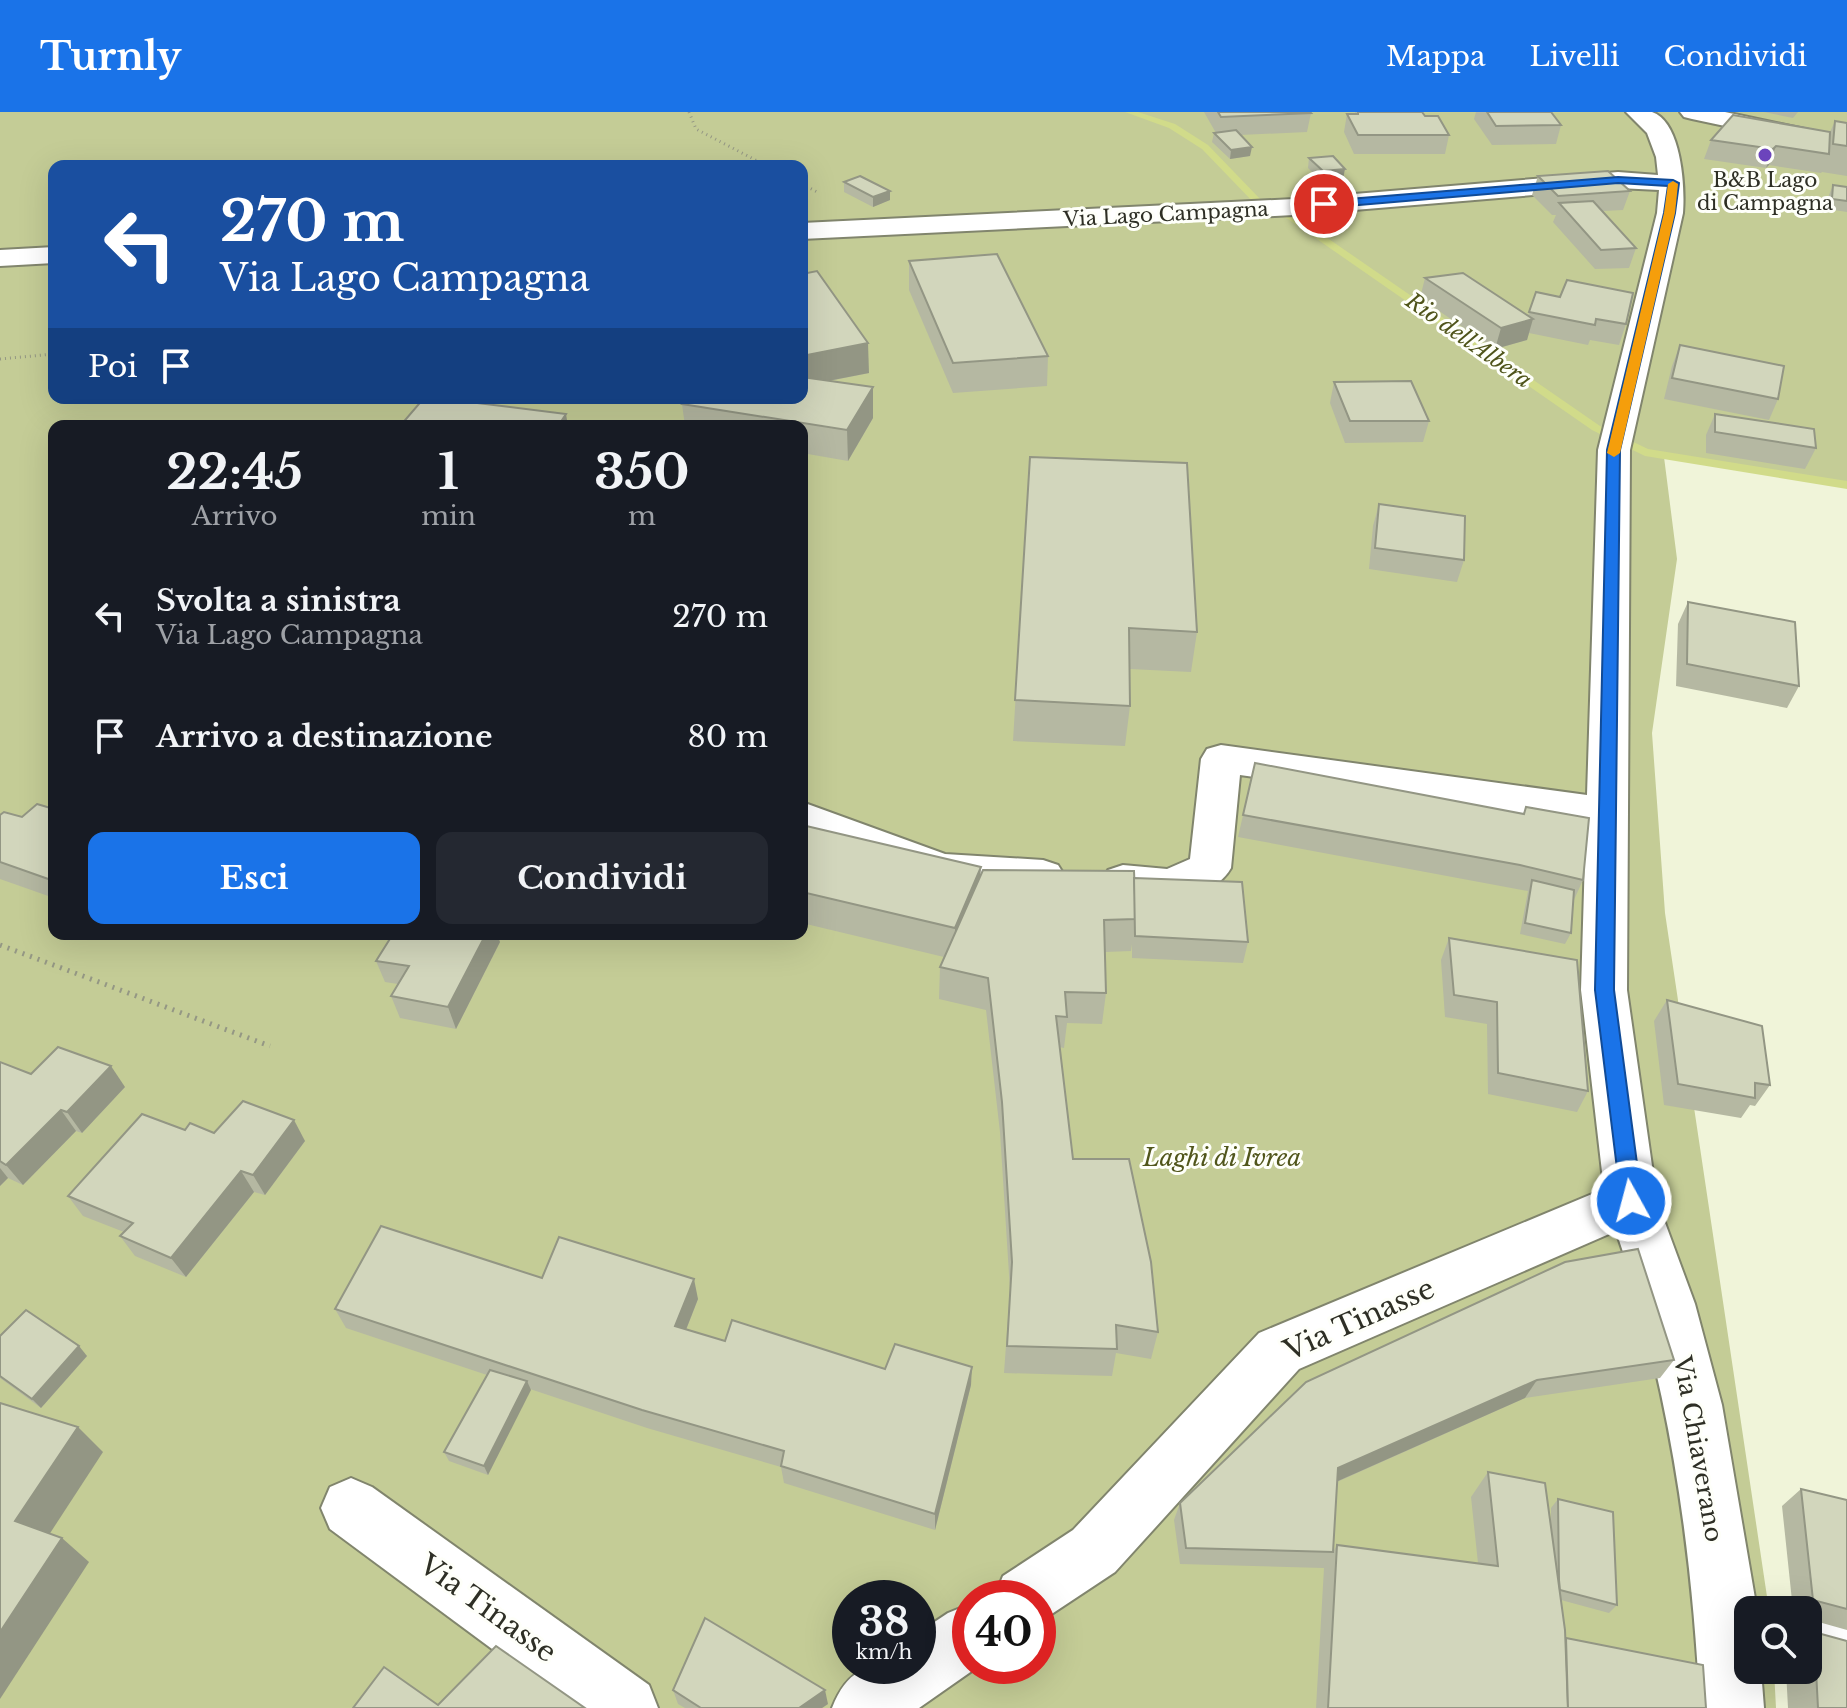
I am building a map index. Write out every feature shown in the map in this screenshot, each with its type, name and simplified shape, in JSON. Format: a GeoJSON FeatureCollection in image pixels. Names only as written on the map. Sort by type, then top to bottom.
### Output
{"type":"FeatureCollection","features":[{"type":"Feature","properties":{"kind":"street","name":"Via Chiaverano"},"geometry":{"type":"LineString","coordinates":[[1638,112],[1663,138],[1673,183],[1670,213],[1617,439],[1604,990],[1631,1201],[1668,1304],[1694,1405],[1734,1601]]}},
{"type":"Feature","properties":{"kind":"street"},"geometry":{"type":"LineString","coordinates":[[1692,112],[1847,145]]}},
{"type":"Feature","properties":{"kind":"street","name":"Via Lago Campagna"},"geometry":{"type":"LineString","coordinates":[[808,231],[1294,207],[1618,180],[1673,183]]}},
{"type":"Feature","properties":{"kind":"street"},"geometry":{"type":"LineString","coordinates":[[0,258],[48,255]]}},
{"type":"Feature","properties":{"kind":"street"},"geometry":{"type":"LineString","coordinates":[[808,819],[942,869],[1170,885],[1210,868],[1221,759],[1608,812]]}},
{"type":"Feature","properties":{"kind":"street","name":"Via Tinasse"},"geometry":{"type":"LineString","coordinates":[[1051,1580],[1094,1551],[1279,1351],[1631,1201]]}},
{"type":"Feature","properties":{"kind":"street","name":"Via Tinasse"},"geometry":{"type":"LineString","coordinates":[[351,1508],[626,1708]]}},
{"type":"Feature","properties":{"kind":"street"},"geometry":{"type":"LineString","coordinates":[[1822,1640],[1847,1647]]}},
{"type":"Feature","properties":{"kind":"street"},"geometry":{"type":"LineString","coordinates":[[864,1708],[952,1647]]}},
{"type":"Feature","properties":{"kind":"street","name":"Via Chiaverano"},"geometry":{"type":"LineString","coordinates":[[1732,1708],[1734,1671]]}},
{"type":"Feature","properties":{"kind":"path"},"geometry":{"type":"LineString","coordinates":[[689,112],[696,129],[755,160]]}},
{"type":"Feature","properties":{"kind":"path"},"geometry":{"type":"LineString","coordinates":[[0,359],[48,355]]}},
{"type":"Feature","properties":{"kind":"path"},"geometry":{"type":"LineString","coordinates":[[0,945],[270,1046]]}},
{"type":"Feature","properties":{"kind":"green space","name":"Laghi di Ivrea"},"geometry":{"type":"Polygon","coordinates":[[[0,112],[1847,112],[1847,485],[1664,457],[1677,559],[1652,733],[1665,913],[1767,1596],[1734,1596],[1734,1684],[1775,1684],[1776,1708],[0,1708],[0,112]]]}},
{"type":"Feature","properties":{"kind":"building"},"geometry":{"type":"Polygon","coordinates":[[[1218,112],[1310,112],[1311,113],[1221,117],[1218,112]]]}},
{"type":"Feature","properties":{"kind":"building"},"geometry":{"type":"Polygon","coordinates":[[[1422,112],[1425,116],[1438,116],[1449,135],[1358,135],[1347,114],[1422,112]]]}},
{"type":"Feature","properties":{"kind":"building"},"geometry":{"type":"Polygon","coordinates":[[[1487,112],[1551,112],[1561,125],[1496,126],[1487,112]]]}},
{"type":"Feature","properties":{"kind":"building"},"geometry":{"type":"Polygon","coordinates":[[[1733,115],[1830,132],[1829,154],[1711,140],[1733,115]]]}},
{"type":"Feature","properties":{"kind":"building"},"geometry":{"type":"Polygon","coordinates":[[[1835,121],[1847,123],[1847,146],[1833,144],[1835,121]]]}},
{"type":"Feature","properties":{"kind":"building"},"geometry":{"type":"Polygon","coordinates":[[[1236,130],[1252,147],[1231,150],[1214,133],[1236,130]]]}},
{"type":"Feature","properties":{"kind":"building"},"geometry":{"type":"Polygon","coordinates":[[[1333,156],[1345,169],[1323,171],[1309,158],[1333,156]]]}},
{"type":"Feature","properties":{"kind":"building"},"geometry":{"type":"Polygon","coordinates":[[[1608,171],[1630,191],[1558,196],[1538,176],[1608,171]]]}},
{"type":"Feature","properties":{"kind":"building"},"geometry":{"type":"Polygon","coordinates":[[[860,176],[890,191],[873,197],[844,182],[860,176]]]}},
{"type":"Feature","properties":{"kind":"building"},"geometry":{"type":"Polygon","coordinates":[[[1833,185],[1847,187],[1847,201],[1832,199],[1833,185]]]}},
{"type":"Feature","properties":{"kind":"building"},"geometry":{"type":"Polygon","coordinates":[[[1593,201],[1636,248],[1601,250],[1559,203],[1593,201]]]}},
{"type":"Feature","properties":{"kind":"building"},"geometry":{"type":"Polygon","coordinates":[[[997,254],[1048,356],[953,363],[909,261],[997,254]]]}},
{"type":"Feature","properties":{"kind":"building"},"geometry":{"type":"Polygon","coordinates":[[[817,271],[868,343],[808,355],[808,273],[817,271]]]}},
{"type":"Feature","properties":{"kind":"building"},"geometry":{"type":"Polygon","coordinates":[[[1463,273],[1533,319],[1501,328],[1425,278],[1463,273]]]}},
{"type":"Feature","properties":{"kind":"building"},"geometry":{"type":"Polygon","coordinates":[[[1567,280],[1633,293],[1626,324],[1596,319],[1595,325],[1529,312],[1536,292],[1560,297],[1567,280]]]}},
{"type":"Feature","properties":{"kind":"building"},"geometry":{"type":"Polygon","coordinates":[[[1680,345],[1784,366],[1778,399],[1672,378],[1680,345]]]}},
{"type":"Feature","properties":{"kind":"building"},"geometry":{"type":"Polygon","coordinates":[[[808,378],[873,387],[847,430],[808,424],[808,420],[784,420],[682,404],[808,404],[808,378]]]}},
{"type":"Feature","properties":{"kind":"building"},"geometry":{"type":"Polygon","coordinates":[[[1411,381],[1429,421],[1350,421],[1334,382],[1411,381]]]}},
{"type":"Feature","properties":{"kind":"building"},"geometry":{"type":"Polygon","coordinates":[[[419,404],[485,404],[566,414],[562,420],[405,420],[419,404]]]}},
{"type":"Feature","properties":{"kind":"building"},"geometry":{"type":"Polygon","coordinates":[[[1715,414],[1814,429],[1816,448],[1715,432],[1715,414]]]}},
{"type":"Feature","properties":{"kind":"building"},"geometry":{"type":"Polygon","coordinates":[[[1030,457],[1187,463],[1197,632],[1129,628],[1130,706],[1015,700],[1030,457]]]}},
{"type":"Feature","properties":{"kind":"building"},"geometry":{"type":"Polygon","coordinates":[[[1379,504],[1465,516],[1464,560],[1375,548],[1379,504]]]}},
{"type":"Feature","properties":{"kind":"building"},"geometry":{"type":"Polygon","coordinates":[[[1688,602],[1795,622],[1799,686],[1687,664],[1688,602]]]}},
{"type":"Feature","properties":{"kind":"building"},"geometry":{"type":"Polygon","coordinates":[[[1255,763],[1524,814],[1526,807],[1589,818],[1583,880],[1520,865],[1243,815],[1255,763]]]}},
{"type":"Feature","properties":{"kind":"building"},"geometry":{"type":"Polygon","coordinates":[[[37,804],[48,807],[48,879],[0,862],[0,815],[4,812],[22,817],[37,804]]]}},
{"type":"Feature","properties":{"kind":"building"},"geometry":{"type":"Polygon","coordinates":[[[808,826],[981,867],[955,928],[808,893],[808,826]]]}},
{"type":"Feature","properties":{"kind":"building"},"geometry":{"type":"Polygon","coordinates":[[[983,870],[1134,871],[1136,919],[1104,920],[1106,993],[1065,992],[1067,1017],[1056,1016],[1073,1159],[1129,1159],[1151,1262],[1158,1332],[1116,1325],[1117,1349],[1007,1346],[1012,1262],[1002,1102],[988,978],[940,967],[983,870]]]}},
{"type":"Feature","properties":{"kind":"building"},"geometry":{"type":"Polygon","coordinates":[[[1134,878],[1242,882],[1248,942],[1135,936],[1134,878]]]}},
{"type":"Feature","properties":{"kind":"building"},"geometry":{"type":"Polygon","coordinates":[[[1532,880],[1574,890],[1571,933],[1525,923],[1532,880]]]}},
{"type":"Feature","properties":{"kind":"building"},"geometry":{"type":"Polygon","coordinates":[[[1449,938],[1577,960],[1588,1091],[1498,1073],[1497,1002],[1454,995],[1449,938]]]}},
{"type":"Feature","properties":{"kind":"building"},"geometry":{"type":"Polygon","coordinates":[[[389,940],[483,940],[448,1007],[391,996],[409,966],[376,961],[389,940]]]}},
{"type":"Feature","properties":{"kind":"building"},"geometry":{"type":"Polygon","coordinates":[[[1667,1000],[1762,1026],[1770,1085],[1755,1083],[1755,1098],[1678,1084],[1667,1000]]]}},
{"type":"Feature","properties":{"kind":"building"},"geometry":{"type":"Polygon","coordinates":[[[58,1047],[111,1066],[67,1112],[61,1110],[6,1165],[0,1161],[0,1062],[31,1074],[58,1047]]]}},
{"type":"Feature","properties":{"kind":"building"},"geometry":{"type":"Polygon","coordinates":[[[243,1101],[294,1120],[253,1175],[241,1171],[171,1258],[120,1236],[133,1223],[68,1196],[142,1114],[185,1130],[190,1123],[214,1133],[243,1101]]]}},
{"type":"Feature","properties":{"kind":"building"},"geometry":{"type":"Polygon","coordinates":[[[381,1226],[542,1278],[559,1237],[694,1279],[675,1326],[725,1341],[732,1320],[885,1369],[895,1344],[972,1367],[935,1514],[781,1466],[784,1451],[642,1410],[335,1309],[381,1226]]]}},
{"type":"Feature","properties":{"kind":"building"},"geometry":{"type":"Polygon","coordinates":[[[1638,1249],[1674,1360],[1537,1380],[1338,1468],[1333,1552],[1186,1548],[1180,1503],[1306,1382],[1565,1262],[1638,1249]]]}},
{"type":"Feature","properties":{"kind":"building"},"geometry":{"type":"Polygon","coordinates":[[[26,1310],[79,1346],[32,1399],[0,1376],[0,1336],[26,1310]]]}},
{"type":"Feature","properties":{"kind":"building"},"geometry":{"type":"Polygon","coordinates":[[[490,1370],[527,1381],[484,1466],[444,1452],[490,1370]]]}},
{"type":"Feature","properties":{"kind":"building"},"geometry":{"type":"Polygon","coordinates":[[[0,1403],[78,1427],[15,1521],[62,1538],[0,1632],[0,1403]]]}},
{"type":"Feature","properties":{"kind":"building"},"geometry":{"type":"Polygon","coordinates":[[[1488,1472],[1545,1483],[1565,1630],[1568,1708],[1328,1708],[1337,1545],[1498,1566],[1488,1472]]]}},
{"type":"Feature","properties":{"kind":"building"},"geometry":{"type":"Polygon","coordinates":[[[1801,1489],[1847,1500],[1847,1609],[1822,1602],[1822,1596],[1813,1596],[1801,1489]]]}},
{"type":"Feature","properties":{"kind":"building"},"geometry":{"type":"Polygon","coordinates":[[[1558,1499],[1613,1512],[1617,1605],[1560,1590],[1558,1499]]]}},
{"type":"Feature","properties":{"kind":"building"},"geometry":{"type":"Polygon","coordinates":[[[705,1618],[825,1690],[799,1708],[701,1708],[673,1690],[705,1618]]]}},
{"type":"Feature","properties":{"kind":"building"},"geometry":{"type":"Polygon","coordinates":[[[1822,1634],[1847,1641],[1847,1708],[1818,1708],[1817,1684],[1822,1684],[1822,1634]]]}},
{"type":"Feature","properties":{"kind":"building"},"geometry":{"type":"Polygon","coordinates":[[[1566,1638],[1703,1665],[1706,1708],[1568,1708],[1566,1638]]]}},
{"type":"Feature","properties":{"kind":"building"},"geometry":{"type":"Polygon","coordinates":[[[496,1646],[585,1708],[353,1708],[384,1667],[438,1705],[496,1646]]]}},
{"type":"Feature","properties":{"kind":"waterway","name":"Rio dell'Albera"},"geometry":{"type":"LineString","coordinates":[[1129,112],[1172,126],[1205,147],[1259,203],[1291,217],[1596,428],[1645,452],[1847,485]]}},
{"type":"Feature","properties":{"kind":"slow traffic"},"geometry":{"type":"LineString","coordinates":[[1614,453],[1670,213],[1673,184]]}},
{"type":"Feature","properties":{"kind":"place","name":"B&B Lago di Campagna"},"geometry":{"type":"Point","coordinates":[1765,155]}},
{"type":"Feature","properties":{"kind":"route"},"geometry":{"type":"LineString","coordinates":[[1324,204],[1618,180],[1673,183],[1670,213],[1614,450],[1604,990],[1631,1201]]}}]}
